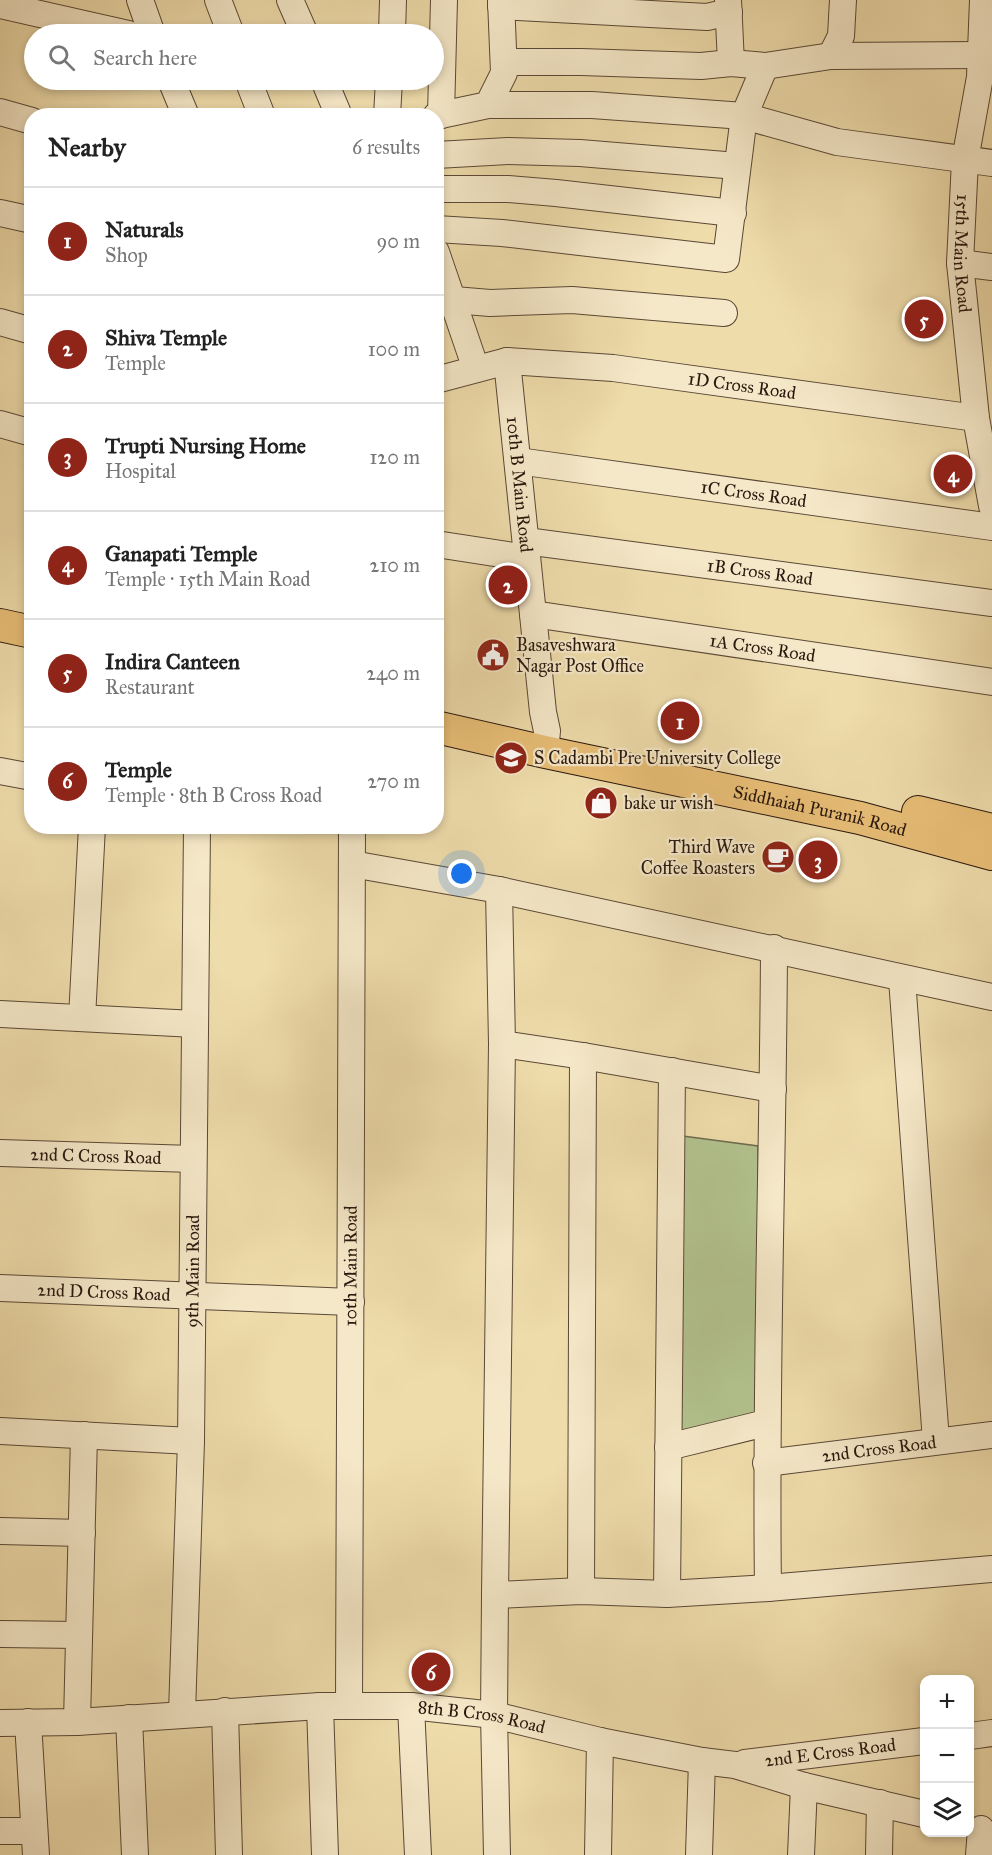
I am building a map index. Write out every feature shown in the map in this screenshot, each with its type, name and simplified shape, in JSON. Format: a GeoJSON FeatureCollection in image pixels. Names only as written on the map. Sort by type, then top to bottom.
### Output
{"type":"FeatureCollection","features":[{"type":"Feature","properties":{"kind":"main road"},"geometry":{"type":"LineString","coordinates":[[0,605],[24,610]]}},
{"type":"Feature","properties":{"kind":"main road"},"geometry":{"type":"LineString","coordinates":[[0,625],[24,630]]}},
{"type":"Feature","properties":{"kind":"main road","name":"Siddhaiah Puranik Road"},"geometry":{"type":"LineString","coordinates":[[444,709],[546,742],[860,818],[992,854]]}},
{"type":"Feature","properties":{"kind":"main road","name":"Siddhaiah Puranik Road"},"geometry":{"type":"LineString","coordinates":[[444,728],[546,742],[992,830]]}},
{"type":"Feature","properties":{"kind":"street"},"geometry":{"type":"LineString","coordinates":[[140,0],[148,24]]}},
{"type":"Feature","properties":{"kind":"street"},"geometry":{"type":"LineString","coordinates":[[218,0],[227,24]]}},
{"type":"Feature","properties":{"kind":"street"},"geometry":{"type":"LineString","coordinates":[[290,0],[301,24]]}},
{"type":"Feature","properties":{"kind":"street"},"geometry":{"type":"LineString","coordinates":[[392,24],[393,0]]}},
{"type":"Feature","properties":{"kind":"street"},"geometry":{"type":"LineString","coordinates":[[443,24],[444,0]]}},
{"type":"Feature","properties":{"kind":"street"},"geometry":{"type":"LineString","coordinates":[[831,56],[841,36],[843,0]]}},
{"type":"Feature","properties":{"kind":"street","name":"15th Main Road"},"geometry":{"type":"LineString","coordinates":[[983,0],[980,77],[965,160],[960,263],[982,377],[976,418],[991,496]]}},
{"type":"Feature","properties":{"kind":"street"},"geometry":{"type":"LineString","coordinates":[[488,105],[504,73],[501,3],[707,17],[728,6],[731,63]]}},
{"type":"Feature","properties":{"kind":"street"},"geometry":{"type":"LineString","coordinates":[[0,5],[84,24]]}},
{"type":"Feature","properties":{"kind":"street"},"geometry":{"type":"LineString","coordinates":[[504,62],[701,66],[731,63],[765,66],[831,56],[981,55]]}},
{"type":"Feature","properties":{"kind":"street"},"geometry":{"type":"LineString","coordinates":[[444,229],[502,233],[726,259],[744,116],[765,66]]}},
{"type":"Feature","properties":{"kind":"street"},"geometry":{"type":"LineString","coordinates":[[175,90],[183,108]]}},
{"type":"Feature","properties":{"kind":"street"},"geometry":{"type":"LineString","coordinates":[[252,90],[259,108]]}},
{"type":"Feature","properties":{"kind":"street"},"geometry":{"type":"LineString","coordinates":[[328,90],[336,108]]}},
{"type":"Feature","properties":{"kind":"street"},"geometry":{"type":"LineString","coordinates":[[387,108],[388,90]]}},
{"type":"Feature","properties":{"kind":"street"},"geometry":{"type":"LineString","coordinates":[[439,108],[440,90]]}},
{"type":"Feature","properties":{"kind":"street"},"geometry":{"type":"LineString","coordinates":[[444,115],[488,105],[592,105],[744,116],[837,142],[992,163]]}},
{"type":"Feature","properties":{"kind":"street"},"geometry":{"type":"LineString","coordinates":[[0,112],[24,119]]}},
{"type":"Feature","properties":{"kind":"street"},"geometry":{"type":"LineString","coordinates":[[444,155],[508,151],[570,153],[737,166]]}},
{"type":"Feature","properties":{"kind":"street"},"geometry":{"type":"LineString","coordinates":[[444,189],[508,189],[733,213]]}},
{"type":"Feature","properties":{"kind":"street"},"geometry":{"type":"LineString","coordinates":[[0,213],[24,218]]}},
{"type":"Feature","properties":{"kind":"street"},"geometry":{"type":"LineString","coordinates":[[960,263],[992,267]]}},
{"type":"Feature","properties":{"kind":"street"},"geometry":{"type":"LineString","coordinates":[[444,273],[476,369]]}},
{"type":"Feature","properties":{"kind":"street"},"geometry":{"type":"LineString","coordinates":[[454,300],[490,303],[572,300],[724,313]]}},
{"type":"Feature","properties":{"kind":"street"},"geometry":{"type":"LineString","coordinates":[[0,322],[24,328]]}},
{"type":"Feature","properties":{"kind":"street","name":"1D Cross Road"},"geometry":{"type":"LineString","coordinates":[[444,378],[507,361],[613,369],[976,418]]}},
{"type":"Feature","properties":{"kind":"street","name":"10th B Main Road"},"geometry":{"type":"LineString","coordinates":[[507,361],[546,742]]}},
{"type":"Feature","properties":{"kind":"street"},"geometry":{"type":"LineString","coordinates":[[0,424],[24,431]]}},
{"type":"Feature","properties":{"kind":"street","name":"1C Cross Road"},"geometry":{"type":"LineString","coordinates":[[518,461],[992,527]]}},
{"type":"Feature","properties":{"kind":"street","name":"1B Cross Road"},"geometry":{"type":"LineString","coordinates":[[444,545],[526,550],[992,603]]}},
{"type":"Feature","properties":{"kind":"street","name":"1A Cross Road"},"geometry":{"type":"LineString","coordinates":[[533,614],[992,682]]}},
{"type":"Feature","properties":{"kind":"street"},"geometry":{"type":"LineString","coordinates":[[0,771],[24,776]]}},
{"type":"Feature","properties":{"kind":"street"},"geometry":{"type":"LineString","coordinates":[[82,1018],[92,834]]}},
{"type":"Feature","properties":{"kind":"street","name":"9th Main Road"},"geometry":{"type":"LineString","coordinates":[[182,1713],[191,1441],[197,834]]}},
{"type":"Feature","properties":{"kind":"street","name":"10th Main Road"},"geometry":{"type":"LineString","coordinates":[[349,1706],[352,834]]}},
{"type":"Feature","properties":{"kind":"street"},"geometry":{"type":"LineString","coordinates":[[352,864],[499,890],[992,997]]}},
{"type":"Feature","properties":{"kind":"street"},"geometry":{"type":"LineString","coordinates":[[497,1855],[494,1715],[502,1044],[499,890]]}},
{"type":"Feature","properties":{"kind":"street"},"geometry":{"type":"LineString","coordinates":[[768,1588],[766,1424],[774,948]]}},
{"type":"Feature","properties":{"kind":"street"},"geometry":{"type":"LineString","coordinates":[[902,979],[936,1441]]}},
{"type":"Feature","properties":{"kind":"street"},"geometry":{"type":"LineString","coordinates":[[0,1014],[195,1024]]}},
{"type":"Feature","properties":{"kind":"street"},"geometry":{"type":"LineString","coordinates":[[502,1044],[773,1089]]}},
{"type":"Feature","properties":{"kind":"street"},"geometry":{"type":"LineString","coordinates":[[581,1591],[584,1056]]}},
{"type":"Feature","properties":{"kind":"street"},"geometry":{"type":"LineString","coordinates":[[667,1594],[672,1071]]}},
{"type":"Feature","properties":{"kind":"street","name":"2nd C Cross Road"},"geometry":{"type":"LineString","coordinates":[[0,1153],[193,1158]]}},
{"type":"Feature","properties":{"kind":"street","name":"2nd D Cross Road"},"geometry":{"type":"LineString","coordinates":[[0,1288],[351,1302]]}},
{"type":"Feature","properties":{"kind":"street"},"geometry":{"type":"LineString","coordinates":[[668,1447],[766,1424]]}},
{"type":"Feature","properties":{"kind":"street"},"geometry":{"type":"LineString","coordinates":[[0,1431],[191,1441]]}},
{"type":"Feature","properties":{"kind":"street"},"geometry":{"type":"LineString","coordinates":[[77,1722],[84,1435]]}},
{"type":"Feature","properties":{"kind":"street","name":"2nd Cross Road"},"geometry":{"type":"LineString","coordinates":[[766,1463],[992,1435]]}},
{"type":"Feature","properties":{"kind":"street"},"geometry":{"type":"LineString","coordinates":[[0,1531],[82,1533]]}},
{"type":"Feature","properties":{"kind":"street"},"geometry":{"type":"LineString","coordinates":[[495,1595],[581,1591],[667,1594],[992,1569]]}},
{"type":"Feature","properties":{"kind":"street"},"geometry":{"type":"LineString","coordinates":[[0,1634],[80,1635]]}},
{"type":"Feature","properties":{"kind":"street"},"geometry":{"type":"LineString","coordinates":[[320,1706],[325,1855]]}},
{"type":"Feature","properties":{"kind":"street","name":"8th B Cross Road"},"geometry":{"type":"LineString","coordinates":[[0,1723],[77,1722],[182,1713],[320,1706],[411,1706],[494,1715],[600,1741],[702,1761],[735,1765],[804,1786],[920,1813]]}},
{"type":"Feature","properties":{"kind":"street"},"geometry":{"type":"LineString","coordinates":[[411,1706],[418,1855]]}},
{"type":"Feature","properties":{"kind":"street"},"geometry":{"type":"LineString","coordinates":[[225,1711],[229,1855]]}},
{"type":"Feature","properties":{"kind":"street"},"geometry":{"type":"LineString","coordinates":[[129,1718],[135,1855]]}},
{"type":"Feature","properties":{"kind":"street"},"geometry":{"type":"LineString","coordinates":[[0,1831],[35,1843],[28,1722]]}},
{"type":"Feature","properties":{"kind":"street"},"geometry":{"type":"LineString","coordinates":[[974,1735],[992,1733]]}},
{"type":"Feature","properties":{"kind":"street"},"geometry":{"type":"LineString","coordinates":[[598,1855],[600,1741]]}},
{"type":"Feature","properties":{"kind":"street","name":"2nd E Cross Road"},"geometry":{"type":"LineString","coordinates":[[735,1765],[920,1742]]}},
{"type":"Feature","properties":{"kind":"street"},"geometry":{"type":"LineString","coordinates":[[699,1855],[702,1761]]}},
{"type":"Feature","properties":{"kind":"street"},"geometry":{"type":"LineString","coordinates":[[801,1855],[804,1786]]}},
{"type":"Feature","properties":{"kind":"street"},"geometry":{"type":"LineString","coordinates":[[879,1855],[880,1803]]}},
{"type":"Feature","properties":{"kind":"street"},"geometry":{"type":"LineString","coordinates":[[979,1855],[981,1828]]}},
{"type":"Feature","properties":{"kind":"green space"},"geometry":{"type":"Polygon","coordinates":[[[675,1135],[758,1146],[761,1411],[675,1433],[675,1135]]]}},
{"type":"Feature","properties":{"kind":"place","name":"Indira Canteen"},"geometry":{"type":"Point","coordinates":[924,319]}},
{"type":"Feature","properties":{"kind":"place","name":"Ganapati Temple"},"geometry":{"type":"Point","coordinates":[953,474]}},
{"type":"Feature","properties":{"kind":"place","name":"Shiva Temple"},"geometry":{"type":"Point","coordinates":[508,585]}},
{"type":"Feature","properties":{"kind":"place","name":"Basaveshwara Nagar Post Office"},"geometry":{"type":"Point","coordinates":[493,655]}},
{"type":"Feature","properties":{"kind":"place","name":"Naturals"},"geometry":{"type":"Point","coordinates":[680,721]}},
{"type":"Feature","properties":{"kind":"place","name":"S Cadambi Pre University College"},"geometry":{"type":"Point","coordinates":[511,758]}},
{"type":"Feature","properties":{"kind":"place","name":"bake ur wish"},"geometry":{"type":"Point","coordinates":[601,803]}},
{"type":"Feature","properties":{"kind":"place","name":"Third Wave Coffee Roasters"},"geometry":{"type":"Point","coordinates":[778,857]}},
{"type":"Feature","properties":{"kind":"place","name":"Trupti Nursing Home"},"geometry":{"type":"Point","coordinates":[818,860]}},
{"type":"Feature","properties":{"kind":"place","name":"Temple"},"geometry":{"type":"Point","coordinates":[431,1672]}}]}
